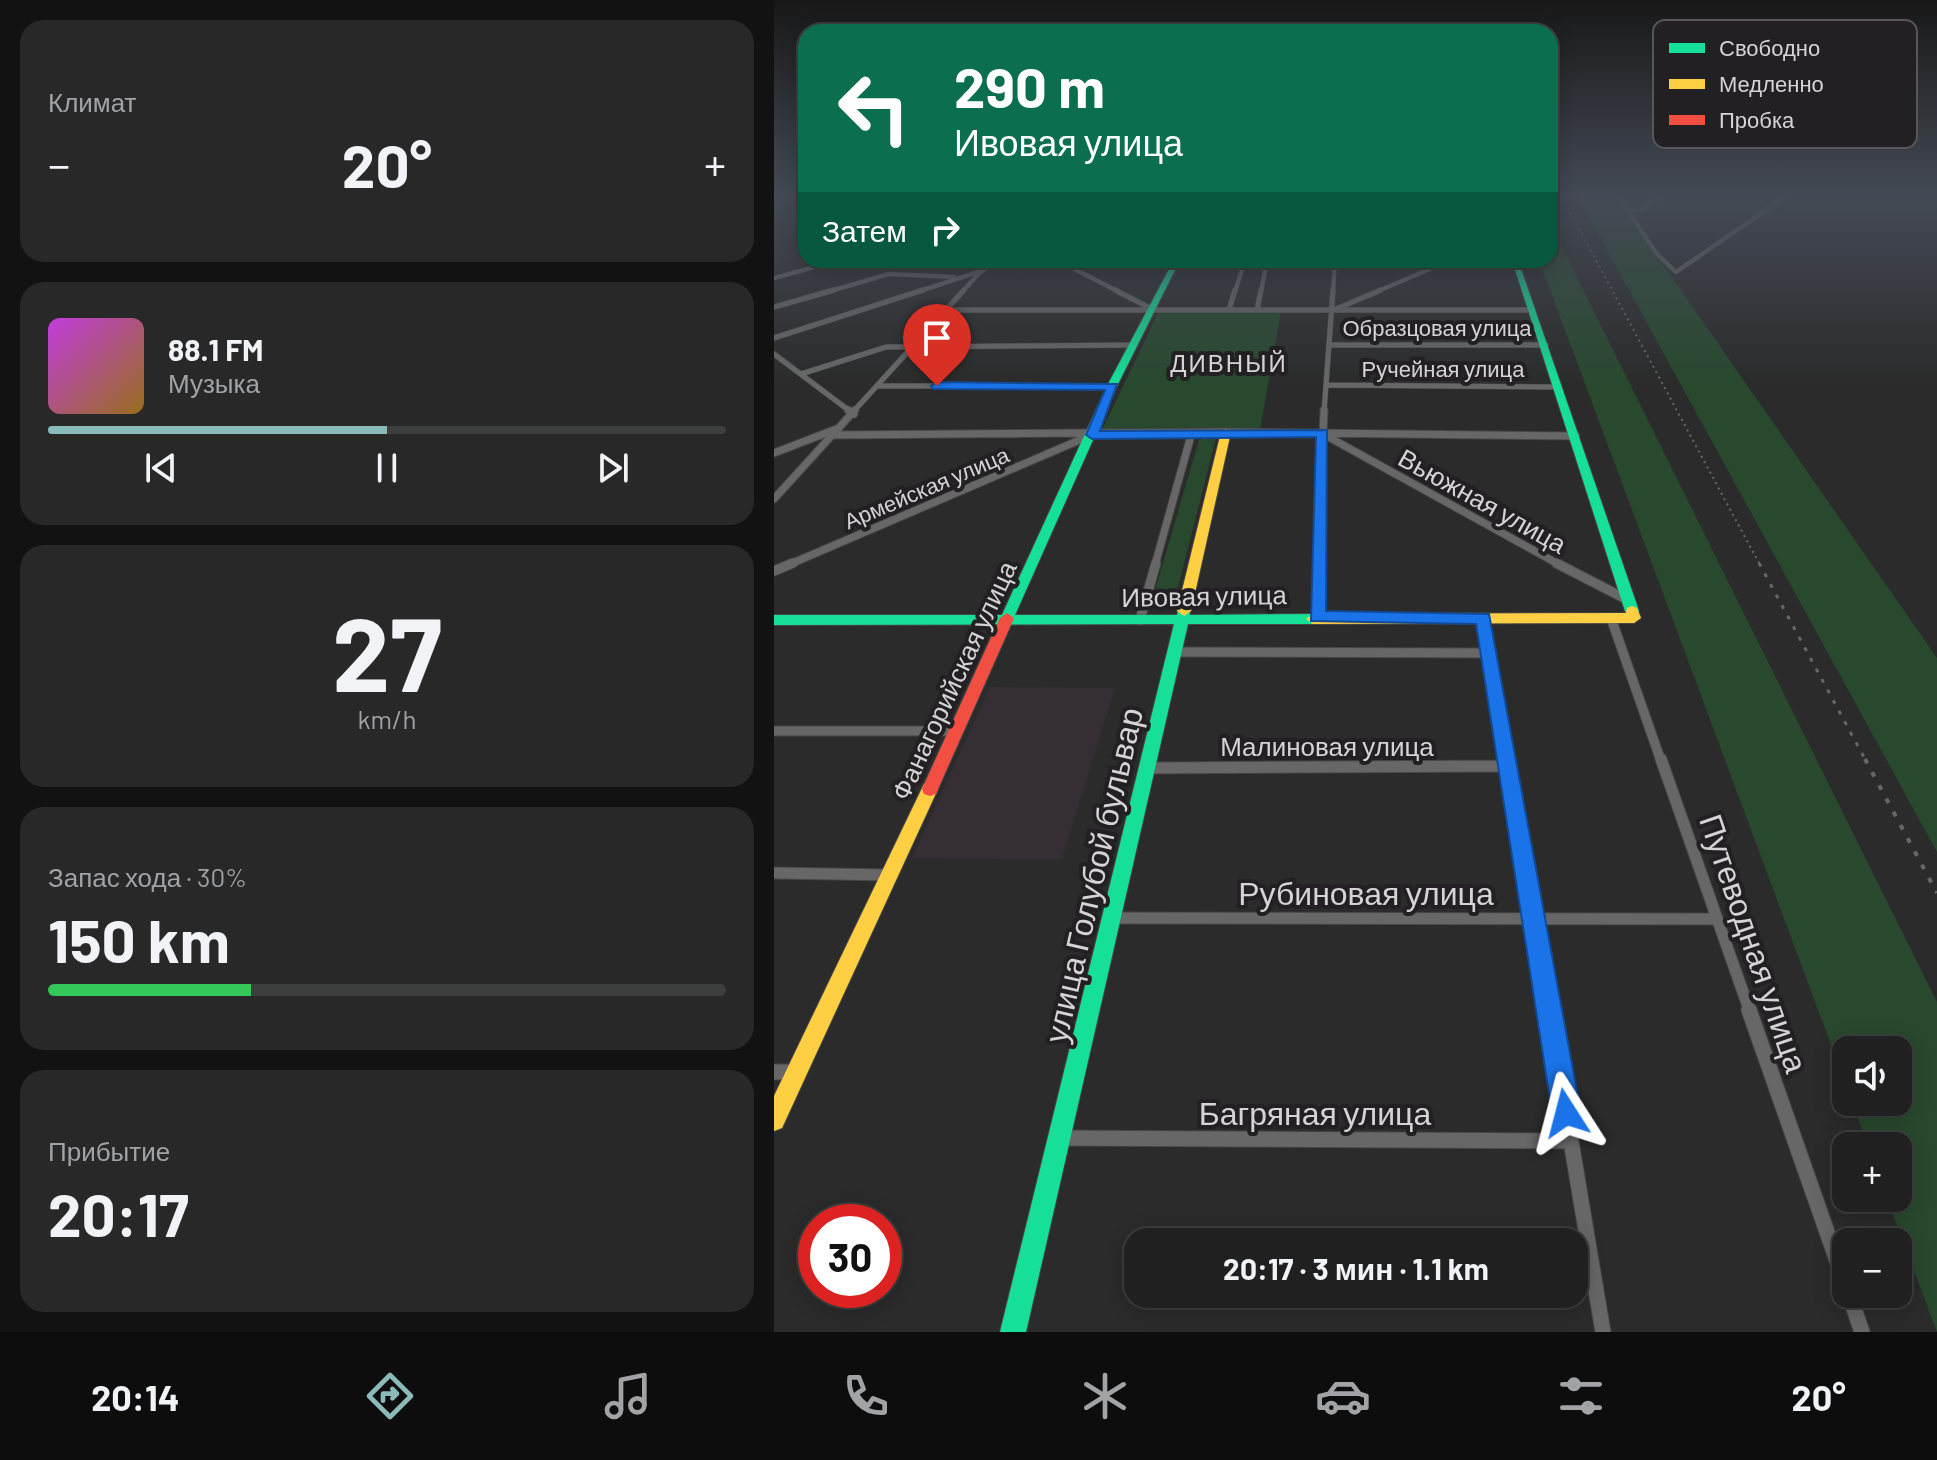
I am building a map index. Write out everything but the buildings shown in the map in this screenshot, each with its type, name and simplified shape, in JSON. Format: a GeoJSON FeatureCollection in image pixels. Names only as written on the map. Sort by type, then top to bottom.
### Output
{"type":"FeatureCollection","features":[{"type":"Feature","properties":{"kind":"street"},"geometry":{"type":"LineString","coordinates":[[1660,259],[1676,272],[1695,259]]}},
{"type":"Feature","properties":{"kind":"street"},"geometry":{"type":"LineString","coordinates":[[774,278],[811,268]]}},
{"type":"Feature","properties":{"kind":"street"},"geometry":{"type":"LineString","coordinates":[[1072,268],[1153,310]]}},
{"type":"Feature","properties":{"kind":"street","name":"Фанагорийская улица"},"geometry":{"type":"LineString","coordinates":[[774,1120],[891,875],[953,731],[1112,386],[1173,268]]}},
{"type":"Feature","properties":{"kind":"street"},"geometry":{"type":"LineString","coordinates":[[1229,310],[1242,268]]}},
{"type":"Feature","properties":{"kind":"street"},"geometry":{"type":"LineString","coordinates":[[1257,310],[1265,268]]}},
{"type":"Feature","properties":{"kind":"street"},"geometry":{"type":"LineString","coordinates":[[1317,617],[1322,433],[1335,268]]}},
{"type":"Feature","properties":{"kind":"street"},"geometry":{"type":"LineString","coordinates":[[1333,310],[1432,268]]}},
{"type":"Feature","properties":{"kind":"street"},"geometry":{"type":"LineString","coordinates":[[1518,268],[1576,436],[1626,599]]}},
{"type":"Feature","properties":{"kind":"street"},"geometry":{"type":"LineString","coordinates":[[774,338],[984,269]]}},
{"type":"Feature","properties":{"kind":"street"},"geometry":{"type":"LineString","coordinates":[[774,499],[984,269]]}},
{"type":"Feature","properties":{"kind":"street"},"geometry":{"type":"LineString","coordinates":[[774,307],[889,274],[962,277]]}},
{"type":"Feature","properties":{"kind":"street"},"geometry":{"type":"LineString","coordinates":[[949,310],[1532,310]]}},
{"type":"Feature","properties":{"kind":"street"},"geometry":{"type":"LineString","coordinates":[[801,374],[875,349],[1134,345]]}},
{"type":"Feature","properties":{"kind":"street","name":"Образцовая улица"},"geometry":{"type":"LineString","coordinates":[[1329,345],[1546,345]]}},
{"type":"Feature","properties":{"kind":"street"},"geometry":{"type":"LineString","coordinates":[[774,354],[854,414]]}},
{"type":"Feature","properties":{"kind":"street","name":"Ручейная улица"},"geometry":{"type":"LineString","coordinates":[[1326,385],[1559,387]]}},
{"type":"Feature","properties":{"kind":"street"},"geometry":{"type":"LineString","coordinates":[[879,386],[1112,386]]}},
{"type":"Feature","properties":{"kind":"street"},"geometry":{"type":"LineString","coordinates":[[774,453],[842,426]]}},
{"type":"Feature","properties":{"kind":"street"},"geometry":{"type":"LineString","coordinates":[[1140,620],[1192,432]]}},
{"type":"Feature","properties":{"kind":"street"},"geometry":{"type":"LineString","coordinates":[[834,435],[1226,432],[1576,436]]}},
{"type":"Feature","properties":{"kind":"street","name":"улица Голубой бульвар"},"geometry":{"type":"LineString","coordinates":[[1013,1332],[1226,432]]}},
{"type":"Feature","properties":{"kind":"street","name":"Вьюжная улица"},"geometry":{"type":"LineString","coordinates":[[1322,433],[1576,575],[1626,599]]}},
{"type":"Feature","properties":{"kind":"street","name":"Армейская улица"},"geometry":{"type":"LineString","coordinates":[[774,571],[1092,435]]}},
{"type":"Feature","properties":{"kind":"street","name":"Ивовая улица"},"geometry":{"type":"LineString","coordinates":[[774,620],[1634,618],[1626,599]]}},
{"type":"Feature","properties":{"kind":"street"},"geometry":{"type":"LineString","coordinates":[[1483,618],[1603,1332]]}},
{"type":"Feature","properties":{"kind":"street","name":"Путеводная улица"},"geometry":{"type":"LineString","coordinates":[[1611,618],[1832,1246]]}},
{"type":"Feature","properties":{"kind":"street"},"geometry":{"type":"LineString","coordinates":[[1173,652],[1489,653]]}},
{"type":"Feature","properties":{"kind":"street"},"geometry":{"type":"LineString","coordinates":[[774,731],[953,731]]}},
{"type":"Feature","properties":{"kind":"street","name":"Малиновая улица"},"geometry":{"type":"LineString","coordinates":[[1147,768],[1508,766]]}},
{"type":"Feature","properties":{"kind":"street"},"geometry":{"type":"LineString","coordinates":[[774,873],[891,875]]}},
{"type":"Feature","properties":{"kind":"street","name":"Рубиновая улица"},"geometry":{"type":"LineString","coordinates":[[1110,918],[1717,919]]}},
{"type":"Feature","properties":{"kind":"street"},"geometry":{"type":"LineString","coordinates":[[774,1072],[796,1072]]}},
{"type":"Feature","properties":{"kind":"street","name":"Багряная улица"},"geometry":{"type":"LineString","coordinates":[[1058,1138],[1571,1141]]}},
{"type":"Feature","properties":{"kind":"street"},"geometry":{"type":"LineString","coordinates":[[1854,1308],[1862,1332]]}},
{"type":"Feature","properties":{"kind":"shaded area"},"geometry":{"type":"Polygon","coordinates":[[[990,687],[1115,688],[1062,859],[912,858],[990,687]]]}},
{"type":"Feature","properties":{"kind":"green space"},"geometry":{"type":"Polygon","coordinates":[[[1558,259],[1568,259],[1937,1002],[1937,1332],[1912,1265],[1912,1228],[1898,1228],[1892,1212],[1912,1212],[1912,1132],[1863,1132],[1857,1116],[1912,1116],[1912,1036],[1832,1036],[1832,1047],[1542,268],[1558,268],[1558,259]]]}},
{"type":"Feature","properties":{"kind":"green space"},"geometry":{"type":"Polygon","coordinates":[[[1612,259],[1659,259],[1937,658],[1937,852],[1612,259]]]}},
{"type":"Feature","properties":{"kind":"green space"},"geometry":{"type":"Polygon","coordinates":[[[1159,311],[1281,311],[1260,430],[1102,430],[1159,311]]]}},
{"type":"Feature","properties":{"kind":"green space"},"geometry":{"type":"Polygon","coordinates":[[[1216,438],[1174,603],[1155,609],[1151,604],[1199,440],[1216,438]]]}},
{"type":"Feature","properties":{"kind":"railway"},"geometry":{"type":"LineString","coordinates":[[1595,259],[1760,565]]}},
{"type":"Feature","properties":{"kind":"railway"},"geometry":{"type":"LineString","coordinates":[[1759,563],[1866,761]]}},
{"type":"Feature","properties":{"kind":"railway"},"geometry":{"type":"LineString","coordinates":[[1865,759],[1937,893]]}},
{"type":"Feature","properties":{"kind":"traffic: fast"},"geometry":{"type":"LineString","coordinates":[[1007,618],[1112,386],[1173,268]]}},
{"type":"Feature","properties":{"kind":"traffic: fast"},"geometry":{"type":"LineString","coordinates":[[1518,268],[1632,611]]}},
{"type":"Feature","properties":{"kind":"traffic: fast"},"geometry":{"type":"LineString","coordinates":[[1013,1332],[1184,611]]}},
{"type":"Feature","properties":{"kind":"traffic: fast"},"geometry":{"type":"LineString","coordinates":[[774,620],[1313,619]]}},
{"type":"Feature","properties":{"kind":"traffic: slow"},"geometry":{"type":"LineString","coordinates":[[1184,611],[1226,432]]}},
{"type":"Feature","properties":{"kind":"traffic: slow"},"geometry":{"type":"LineString","coordinates":[[1313,619],[1634,618],[1632,611]]}},
{"type":"Feature","properties":{"kind":"traffic: slow"},"geometry":{"type":"LineString","coordinates":[[774,1120],[930,789]]}},
{"type":"Feature","properties":{"kind":"traffic: jam"},"geometry":{"type":"LineString","coordinates":[[930,789],[1007,618]]}},
{"type":"Feature","properties":{"kind":"district","name":"ДИВНЫЙ"},"geometry":{"type":"Point","coordinates":[1229,362]}},
{"type":"Feature","properties":{"kind":"route"},"geometry":{"type":"LineString","coordinates":[[937,386],[1112,386],[1092,435],[1322,433],[1317,617],[1483,618],[1566,1113]]}}]}
